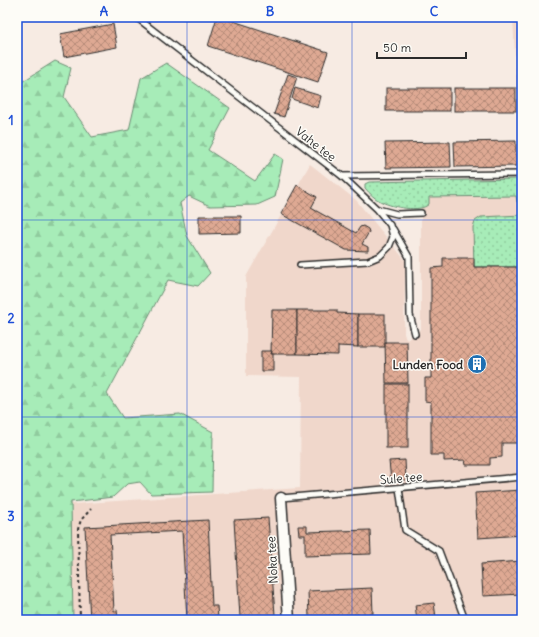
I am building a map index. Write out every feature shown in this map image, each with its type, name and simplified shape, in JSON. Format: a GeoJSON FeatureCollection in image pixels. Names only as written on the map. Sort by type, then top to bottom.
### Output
{"type":"FeatureCollection","features":[{"type":"Feature","properties":{"kind":"street","name":"Noka tee"},"geometry":{"type":"LineString","coordinates":[[281,498],[289,620]]}},
{"type":"Feature","properties":{"kind":"lane","name":"Vahe tee"},"geometry":{"type":"LineString","coordinates":[[136,17],[342,176],[522,174]]}},
{"type":"Feature","properties":{"kind":"lane"},"geometry":{"type":"LineString","coordinates":[[342,176],[390,225],[409,257],[410,315],[414,334]]}},
{"type":"Feature","properties":{"kind":"lane"},"geometry":{"type":"LineString","coordinates":[[376,209],[397,214],[421,213]]}},
{"type":"Feature","properties":{"kind":"lane"},"geometry":{"type":"LineString","coordinates":[[300,265],[368,261],[380,256],[389,247],[393,237],[390,225]]}},
{"type":"Feature","properties":{"kind":"lane","name":"Sule tee"},"geometry":{"type":"LineString","coordinates":[[281,498],[522,477]]}},
{"type":"Feature","properties":{"kind":"lane"},"geometry":{"type":"LineString","coordinates":[[399,488],[406,530],[439,550],[465,620]]}},
{"type":"Feature","properties":{"kind":"path"},"geometry":{"type":"LineString","coordinates":[[80,620],[78,529],[81,520],[91,509]]}},
{"type":"Feature","properties":{"kind":"shaded area"},"geometry":{"type":"Polygon","coordinates":[[[513,17],[522,17],[522,110],[518,111],[513,17]]]}},
{"type":"Feature","properties":{"kind":"shaded area"},"geometry":{"type":"Polygon","coordinates":[[[310,164],[356,200],[405,260],[404,334],[407,340],[421,329],[421,192],[522,192],[522,620],[17,620],[17,508],[300,488],[301,377],[246,376],[246,277],[310,164]]]}},
{"type":"Feature","properties":{"kind":"green space"},"geometry":{"type":"Polygon","coordinates":[[[519,47],[522,47],[522,82],[520,82],[519,47]]]}},
{"type":"Feature","properties":{"kind":"green space"},"geometry":{"type":"Polygon","coordinates":[[[55,61],[71,68],[64,97],[92,137],[129,130],[141,78],[166,63],[230,108],[208,150],[255,181],[275,154],[283,159],[275,197],[257,205],[210,206],[189,196],[180,203],[187,236],[210,273],[198,286],[168,280],[107,394],[123,418],[180,414],[213,432],[212,492],[151,494],[140,482],[127,484],[113,497],[71,502],[73,620],[17,620],[17,85],[55,61]]]}},
{"type":"Feature","properties":{"kind":"green space"},"geometry":{"type":"Polygon","coordinates":[[[522,179],[522,202],[517,202],[516,196],[429,197],[429,204],[425,207],[413,209],[392,206],[382,202],[365,188],[365,184],[369,182],[522,179]]]}},
{"type":"Feature","properties":{"kind":"green space"},"geometry":{"type":"Polygon","coordinates":[[[522,215],[522,267],[474,267],[473,227],[475,221],[481,217],[522,215]]]}},
{"type":"Feature","properties":{"kind":"building"},"geometry":{"type":"Polygon","coordinates":[[[217,17],[221,17],[328,52],[318,82],[208,46],[217,17]]]}},
{"type":"Feature","properties":{"kind":"building"},"geometry":{"type":"Polygon","coordinates":[[[113,24],[117,47],[64,57],[60,34],[113,24]]]}},
{"type":"Feature","properties":{"kind":"building"},"geometry":{"type":"Polygon","coordinates":[[[288,74],[297,77],[284,117],[274,114],[288,74]]]}},
{"type":"Feature","properties":{"kind":"building"},"geometry":{"type":"Polygon","coordinates":[[[295,88],[321,96],[318,108],[292,99],[295,88]]]}},
{"type":"Feature","properties":{"kind":"building"},"geometry":{"type":"Polygon","coordinates":[[[386,88],[450,88],[450,111],[386,111],[386,88]]]}},
{"type":"Feature","properties":{"kind":"building"},"geometry":{"type":"Polygon","coordinates":[[[454,88],[516,88],[516,111],[454,111],[454,88]]]}},
{"type":"Feature","properties":{"kind":"building"},"geometry":{"type":"Polygon","coordinates":[[[516,141],[516,166],[455,167],[454,142],[516,141]]]}},
{"type":"Feature","properties":{"kind":"building"},"geometry":{"type":"Polygon","coordinates":[[[450,142],[451,167],[386,168],[385,143],[450,142]]]}},
{"type":"Feature","properties":{"kind":"building"},"geometry":{"type":"Polygon","coordinates":[[[297,185],[317,197],[311,208],[356,233],[360,227],[363,226],[368,229],[369,232],[362,244],[368,247],[368,251],[346,250],[281,214],[297,185]]]}},
{"type":"Feature","properties":{"kind":"building"},"geometry":{"type":"Polygon","coordinates":[[[199,216],[241,216],[241,233],[199,234],[199,216]]]}},
{"type":"Feature","properties":{"kind":"building","name":"Lunden Food"},"geometry":{"type":"Polygon","coordinates":[[[443,258],[474,258],[474,267],[522,267],[522,443],[502,443],[502,457],[490,458],[490,465],[466,465],[465,460],[444,461],[444,455],[431,455],[431,402],[425,401],[425,378],[431,378],[431,268],[443,267],[443,258]]]}},
{"type":"Feature","properties":{"kind":"building"},"geometry":{"type":"Polygon","coordinates":[[[272,310],[297,310],[297,354],[271,354],[272,310]]]}},
{"type":"Feature","properties":{"kind":"building"},"geometry":{"type":"Polygon","coordinates":[[[297,310],[337,310],[337,313],[358,314],[358,347],[338,346],[338,355],[297,354],[297,310]]]}},
{"type":"Feature","properties":{"kind":"building"},"geometry":{"type":"Polygon","coordinates":[[[358,314],[385,314],[385,347],[358,347],[358,314]]]}},
{"type":"Feature","properties":{"kind":"building"},"geometry":{"type":"Polygon","coordinates":[[[385,342],[407,342],[408,383],[386,383],[385,342]]]}},
{"type":"Feature","properties":{"kind":"building"},"geometry":{"type":"Polygon","coordinates":[[[261,351],[272,351],[273,371],[261,371],[261,351]]]}},
{"type":"Feature","properties":{"kind":"building"},"geometry":{"type":"Polygon","coordinates":[[[386,384],[408,384],[408,448],[386,448],[386,384]]]}},
{"type":"Feature","properties":{"kind":"building"},"geometry":{"type":"Polygon","coordinates":[[[405,460],[406,480],[391,481],[389,461],[405,460]]]}},
{"type":"Feature","properties":{"kind":"building"},"geometry":{"type":"Polygon","coordinates":[[[522,490],[522,535],[478,538],[475,493],[522,490]]]}},
{"type":"Feature","properties":{"kind":"building"},"geometry":{"type":"Polygon","coordinates":[[[268,518],[275,615],[240,617],[234,520],[268,518]]]}},
{"type":"Feature","properties":{"kind":"building"},"geometry":{"type":"Polygon","coordinates":[[[208,520],[212,606],[217,606],[218,619],[187,620],[182,531],[110,535],[114,611],[117,610],[118,620],[90,620],[85,527],[208,520]]]}},
{"type":"Feature","properties":{"kind":"building"},"geometry":{"type":"Polygon","coordinates":[[[298,526],[307,526],[307,532],[370,530],[371,554],[305,556],[305,535],[299,535],[298,526]]]}},
{"type":"Feature","properties":{"kind":"building"},"geometry":{"type":"Polygon","coordinates":[[[522,561],[522,594],[483,596],[481,564],[522,561]]]}},
{"type":"Feature","properties":{"kind":"building"},"geometry":{"type":"Polygon","coordinates":[[[372,588],[373,614],[309,617],[308,591],[372,588]]]}},
{"type":"Feature","properties":{"kind":"building"},"geometry":{"type":"Polygon","coordinates":[[[434,603],[436,618],[417,620],[415,605],[434,603]]]}},
{"type":"Feature","properties":{"kind":"place","name":"Lunden Food"},"geometry":{"type":"Point","coordinates":[477,364]}}]}
